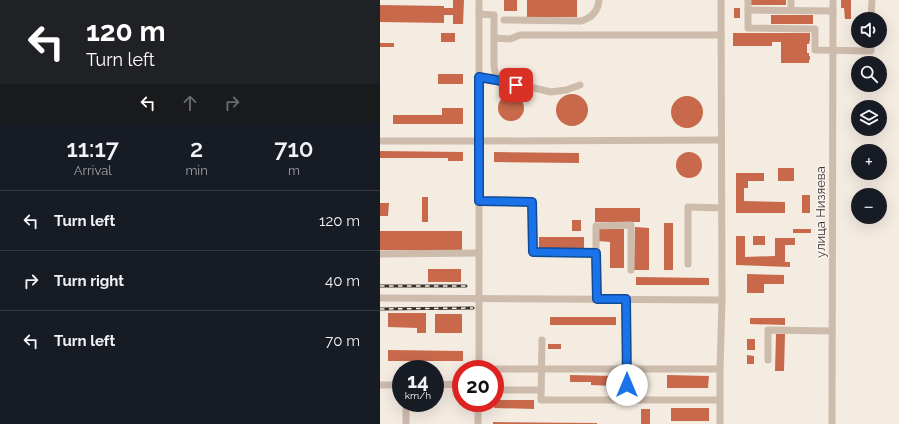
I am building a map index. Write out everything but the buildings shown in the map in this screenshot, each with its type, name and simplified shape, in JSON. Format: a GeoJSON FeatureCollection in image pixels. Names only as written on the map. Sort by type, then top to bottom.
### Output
{"type":"FeatureCollection","features":[{"type":"Feature","properties":{"kind":"street"},"geometry":{"type":"LineString","coordinates":[[479,0],[479,360]]}},
{"type":"Feature","properties":{"kind":"street"},"geometry":{"type":"LineString","coordinates":[[504,20],[587,20],[593,16],[597,10],[599,0]]}},
{"type":"Feature","properties":{"kind":"street"},"geometry":{"type":"LineString","coordinates":[[720,424],[722,300],[721,0]]}},
{"type":"Feature","properties":{"kind":"street"},"geometry":{"type":"LineString","coordinates":[[748,0],[748,28],[816,29],[815,50],[871,51],[871,48]]}},
{"type":"Feature","properties":{"kind":"street"},"geometry":{"type":"LineString","coordinates":[[791,0],[791,10]]}},
{"type":"Feature","properties":{"kind":"street","name":"улица Низяева"},"geometry":{"type":"LineString","coordinates":[[832,424],[833,0]]}},
{"type":"Feature","properties":{"kind":"street"},"geometry":{"type":"LineString","coordinates":[[872,0],[872,12]]}},
{"type":"Feature","properties":{"kind":"street"},"geometry":{"type":"LineString","coordinates":[[748,10],[832,11]]}},
{"type":"Feature","properties":{"kind":"street"},"geometry":{"type":"LineString","coordinates":[[479,14],[494,15],[496,80]]}},
{"type":"Feature","properties":{"kind":"street"},"geometry":{"type":"LineString","coordinates":[[494,38],[510,39],[520,35],[721,35]]}},
{"type":"Feature","properties":{"kind":"street"},"geometry":{"type":"LineString","coordinates":[[479,77],[551,92],[580,86]]}},
{"type":"Feature","properties":{"kind":"street"},"geometry":{"type":"LineString","coordinates":[[380,141],[479,142],[721,140]]}},
{"type":"Feature","properties":{"kind":"street"},"geometry":{"type":"LineString","coordinates":[[479,201],[532,202],[533,252],[596,253]]}},
{"type":"Feature","properties":{"kind":"street"},"geometry":{"type":"LineString","coordinates":[[688,264],[688,207],[721,208]]}},
{"type":"Feature","properties":{"kind":"street"},"geometry":{"type":"LineString","coordinates":[[597,299],[596,226],[631,225],[631,270]]}},
{"type":"Feature","properties":{"kind":"street"},"geometry":{"type":"LineString","coordinates":[[380,254],[479,253]]}},
{"type":"Feature","properties":{"kind":"street"},"geometry":{"type":"LineString","coordinates":[[380,298],[722,300]]}},
{"type":"Feature","properties":{"kind":"street"},"geometry":{"type":"LineString","coordinates":[[626,299],[627,400]]}},
{"type":"Feature","properties":{"kind":"street"},"geometry":{"type":"LineString","coordinates":[[768,360],[768,330],[832,331]]}},
{"type":"Feature","properties":{"kind":"street"},"geometry":{"type":"LineString","coordinates":[[542,340],[541,400],[720,400]]}},
{"type":"Feature","properties":{"kind":"street"},"geometry":{"type":"LineString","coordinates":[[504,369],[720,369]]}},
{"type":"Feature","properties":{"kind":"street"},"geometry":{"type":"LineString","coordinates":[[380,385],[392,385]]}},
{"type":"Feature","properties":{"kind":"street"},"geometry":{"type":"LineString","coordinates":[[504,390],[540,390]]}},
{"type":"Feature","properties":{"kind":"street"},"geometry":{"type":"LineString","coordinates":[[406,412],[406,424]]}},
{"type":"Feature","properties":{"kind":"street"},"geometry":{"type":"LineString","coordinates":[[478,412],[478,424]]}},
{"type":"Feature","properties":{"kind":"railway"},"geometry":{"type":"LineString","coordinates":[[380,286],[466,286]]}},
{"type":"Feature","properties":{"kind":"railway"},"geometry":{"type":"LineString","coordinates":[[380,309],[473,308]]}},
{"type":"Feature","properties":{"kind":"route"},"geometry":{"type":"LineString","coordinates":[[516,85],[479,77],[479,201],[532,202],[533,252],[596,253],[597,299],[626,299],[627,385]]}}]}
